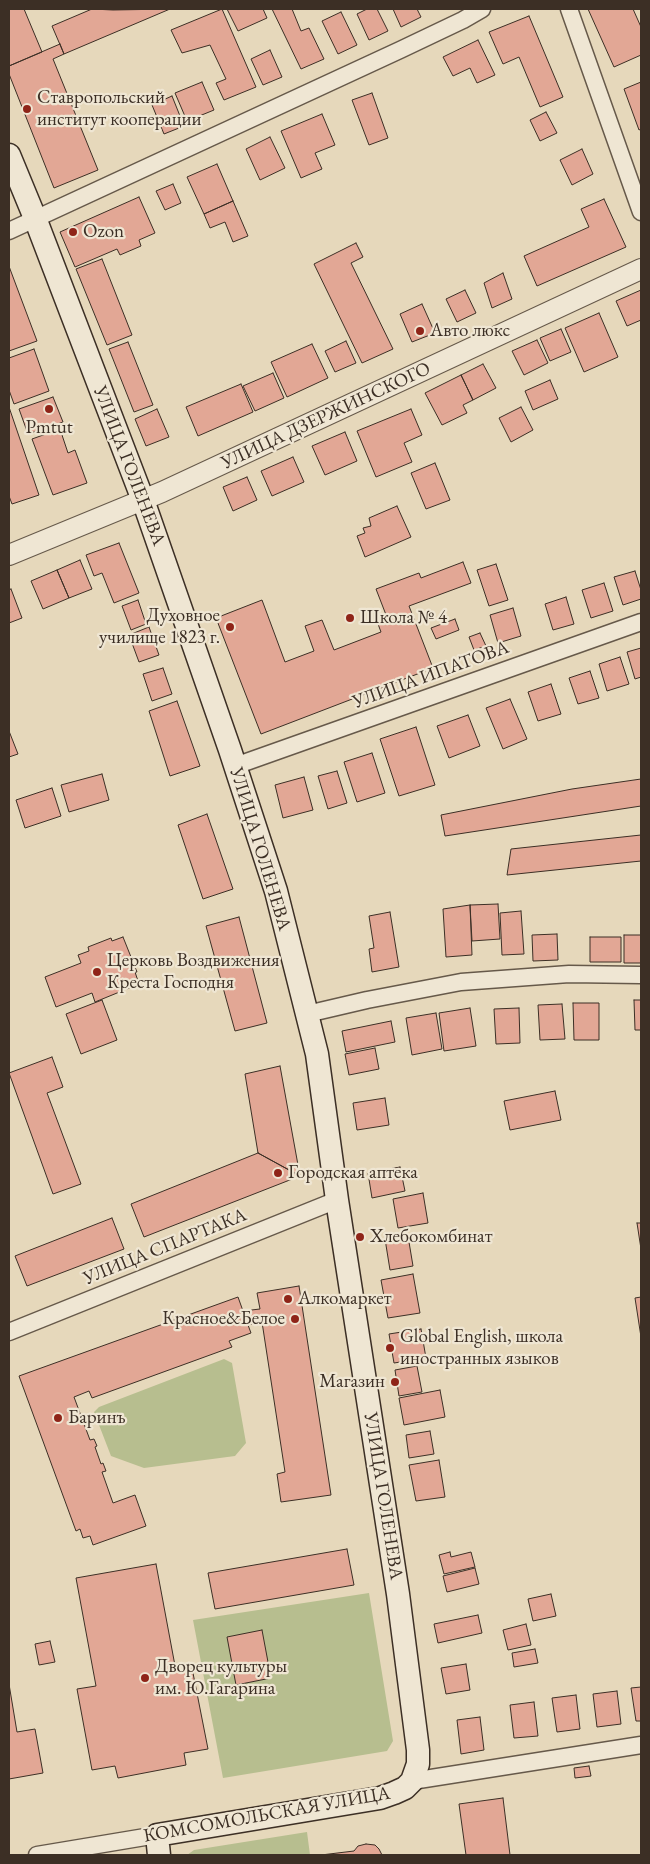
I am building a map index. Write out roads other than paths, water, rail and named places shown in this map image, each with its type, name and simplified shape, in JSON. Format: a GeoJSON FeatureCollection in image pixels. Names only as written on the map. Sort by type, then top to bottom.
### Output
{"type":"FeatureCollection","features":[{"type":"Feature","properties":{"kind":"main road","name":"УЛИЦА ГОЛЕНЕВА"},"geometry":{"type":"LineString","coordinates":[[9,155],[143,500],[235,766],[276,891],[317,1054],[337,1200],[397,1585],[418,1750],[418,1764],[412,1781]]}},
{"type":"Feature","properties":{"kind":"main road","name":"КОМСОМОЛЬСКАЯ УЛИЦА"},"geometry":{"type":"LineString","coordinates":[[158,1845],[380,1798],[405,1788],[412,1781]]}},
{"type":"Feature","properties":{"kind":"street"},"geometry":{"type":"LineString","coordinates":[[9,231],[461,14],[482,9]]}},
{"type":"Feature","properties":{"kind":"street"},"geometry":{"type":"LineString","coordinates":[[569,9],[641,212]]}},
{"type":"Feature","properties":{"kind":"street","name":"УЛИЦА ДЗЕРЖИНСКОГО"},"geometry":{"type":"LineString","coordinates":[[9,555],[143,500],[641,270]]}},
{"type":"Feature","properties":{"kind":"street","name":"УЛИЦА ИПАТОВА"},"geometry":{"type":"LineString","coordinates":[[235,766],[641,622]]}},
{"type":"Feature","properties":{"kind":"street"},"geometry":{"type":"LineString","coordinates":[[307,1014],[461,982],[569,974],[641,974]]}},
{"type":"Feature","properties":{"kind":"street","name":"УЛИЦА СПАРТАКА"},"geometry":{"type":"LineString","coordinates":[[9,1332],[337,1200]]}},
{"type":"Feature","properties":{"kind":"street","name":"КОМСОМОЛЬСКАЯ УЛИЦА"},"geometry":{"type":"LineString","coordinates":[[412,1781],[641,1746]]}},
{"type":"Feature","properties":{"kind":"street","name":"КОМСОМОЛЬСКАЯ УЛИЦА"},"geometry":{"type":"LineString","coordinates":[[37,1855],[158,1845]]}},
{"type":"Feature","properties":{"kind":"place","name":"Ставропольский институт кооперации"},"geometry":{"type":"Point","coordinates":[27,109]}},
{"type":"Feature","properties":{"kind":"place","name":"Ozon"},"geometry":{"type":"Point","coordinates":[73,232]}},
{"type":"Feature","properties":{"kind":"place","name":"Авто люкс"},"geometry":{"type":"Point","coordinates":[420,331]}},
{"type":"Feature","properties":{"kind":"place","name":"Pmtut"},"geometry":{"type":"Point","coordinates":[49,409]}},
{"type":"Feature","properties":{"kind":"place","name":"Школа № 4"},"geometry":{"type":"Point","coordinates":[350,618]}},
{"type":"Feature","properties":{"kind":"place","name":"Духовное училище 1823 г."},"geometry":{"type":"Point","coordinates":[230,627]}},
{"type":"Feature","properties":{"kind":"place","name":"Церковь Воздвижения Креста Господня"},"geometry":{"type":"Point","coordinates":[97,972]}},
{"type":"Feature","properties":{"kind":"place","name":"Городская аптека"},"geometry":{"type":"Point","coordinates":[278,1173]}},
{"type":"Feature","properties":{"kind":"place","name":"Хлебокомбинат"},"geometry":{"type":"Point","coordinates":[360,1237]}},
{"type":"Feature","properties":{"kind":"place","name":"Алкомаркет"},"geometry":{"type":"Point","coordinates":[288,1299]}},
{"type":"Feature","properties":{"kind":"place","name":"Красное&Белое"},"geometry":{"type":"Point","coordinates":[295,1319]}},
{"type":"Feature","properties":{"kind":"place","name":"Global English, школа иностранных языков"},"geometry":{"type":"Point","coordinates":[390,1348]}},
{"type":"Feature","properties":{"kind":"place","name":"Магазин"},"geometry":{"type":"Point","coordinates":[395,1382]}},
{"type":"Feature","properties":{"kind":"place","name":"Баринъ"},"geometry":{"type":"Point","coordinates":[58,1418]}},
{"type":"Feature","properties":{"kind":"place","name":"Дворец культуры им. Ю.Гагарина"},"geometry":{"type":"Point","coordinates":[145,1678]}}]}
